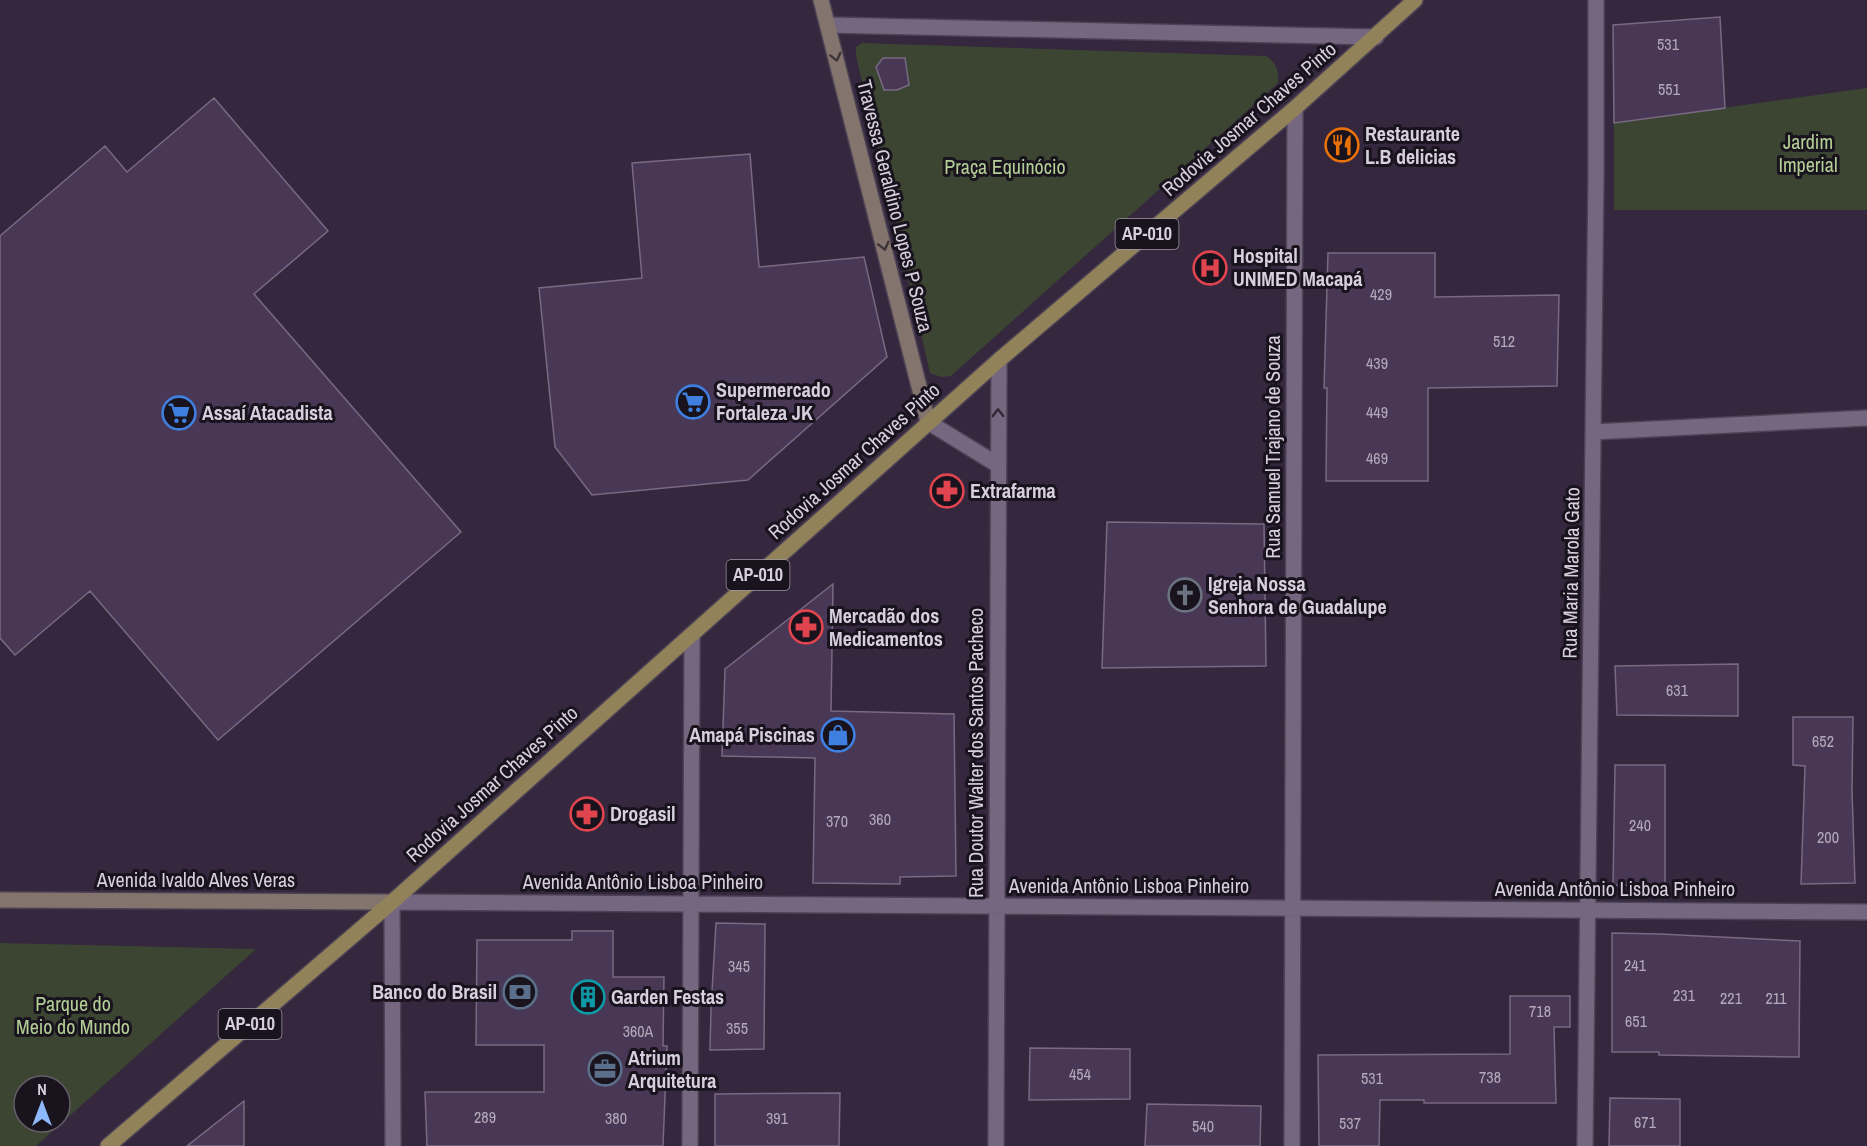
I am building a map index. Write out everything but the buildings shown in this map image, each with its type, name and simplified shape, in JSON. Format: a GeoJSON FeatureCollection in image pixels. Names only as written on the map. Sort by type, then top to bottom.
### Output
{"type":"FeatureCollection","features":[{"type":"Feature","properties":{"kind":"main road","name":"Travessa Geraldino Lopes P Souza"},"geometry":{"type":"LineString","coordinates":[[821,0],[928,422]]}},
{"type":"Feature","properties":{"kind":"main road","name":"Rodovia Josmar Chaves Pinto"},"geometry":{"type":"LineString","coordinates":[[108,1146],[392,902],[928,422],[1295,108],[1415,0]]}},
{"type":"Feature","properties":{"kind":"main road","name":"Avenida Ivaldo Alves Veras"},"geometry":{"type":"LineString","coordinates":[[0,900],[392,902]]}},
{"type":"Feature","properties":{"kind":"street","name":"Rua Maria Marola Gato"},"geometry":{"type":"LineString","coordinates":[[1585,1146],[1596,0]]}},
{"type":"Feature","properties":{"kind":"street"},"geometry":{"type":"LineString","coordinates":[[828,26],[1376,37]]}},
{"type":"Feature","properties":{"kind":"street","name":"Rua Samuel Trajano de Souza"},"geometry":{"type":"LineString","coordinates":[[1292,1146],[1295,108]]}},
{"type":"Feature","properties":{"kind":"street","name":"Rua Doutor Walter dos Santos Pacheco"},"geometry":{"type":"LineString","coordinates":[[996,1146],[999,360]]}},
{"type":"Feature","properties":{"kind":"street"},"geometry":{"type":"LineString","coordinates":[[1593,432],[1867,418]]}},
{"type":"Feature","properties":{"kind":"street"},"geometry":{"type":"LineString","coordinates":[[928,422],[998,465]]}},
{"type":"Feature","properties":{"kind":"street"},"geometry":{"type":"LineString","coordinates":[[690,1146],[692,635]]}},
{"type":"Feature","properties":{"kind":"street"},"geometry":{"type":"LineString","coordinates":[[392,902],[393,1146]]}},
{"type":"Feature","properties":{"kind":"street","name":"Avenida Antônio Lisboa Pinheiro"},"geometry":{"type":"LineString","coordinates":[[392,902],[1867,912]]}},
{"type":"Feature","properties":{"kind":"green space","name":"Praça Equinócio"},"geometry":{"type":"Polygon","coordinates":[[[862,43],[1266,56],[1273,61],[1278,83],[951,376],[941,377],[930,373],[856,56],[856,47],[862,43]]]}},
{"type":"Feature","properties":{"kind":"green space","name":"Jardim Imperial"},"geometry":{"type":"Polygon","coordinates":[[[1867,88],[1867,210],[1614,210],[1614,123],[1867,88]]]}},
{"type":"Feature","properties":{"kind":"green space","name":"Parque do Meio do Mundo"},"geometry":{"type":"Polygon","coordinates":[[[0,943],[256,949],[72,1114],[72,1074],[12,1074],[12,1134],[49,1134],[36,1146],[0,1146],[0,943]]]}},
{"type":"Feature","properties":{"kind":"place","name":"Restaurante L.B delicias"},"geometry":{"type":"Point","coordinates":[1342,145]}},
{"type":"Feature","properties":{"kind":"place","name":"Hospital UNIMED Macapá"},"geometry":{"type":"Point","coordinates":[1210,268]}},
{"type":"Feature","properties":{"kind":"place","name":"Supermercado Fortaleza JK"},"geometry":{"type":"Point","coordinates":[693,402]}},
{"type":"Feature","properties":{"kind":"place","name":"Assaí Atacadista"},"geometry":{"type":"Point","coordinates":[179,413]}},
{"type":"Feature","properties":{"kind":"place","name":"Extrafarma"},"geometry":{"type":"Point","coordinates":[947,491]}},
{"type":"Feature","properties":{"kind":"place","name":"Igreja Nossa Senhora de Guadalupe"},"geometry":{"type":"Point","coordinates":[1185,595]}},
{"type":"Feature","properties":{"kind":"place","name":"Mercadão dos Medicamentos"},"geometry":{"type":"Point","coordinates":[806,627]}},
{"type":"Feature","properties":{"kind":"place","name":"Amapá Piscinas"},"geometry":{"type":"Point","coordinates":[838,735]}},
{"type":"Feature","properties":{"kind":"place","name":"Drogasil"},"geometry":{"type":"Point","coordinates":[587,814]}},
{"type":"Feature","properties":{"kind":"place","name":"Banco do Brasil"},"geometry":{"type":"Point","coordinates":[520,992]}},
{"type":"Feature","properties":{"kind":"place","name":"Garden Festas"},"geometry":{"type":"Point","coordinates":[588,997]}},
{"type":"Feature","properties":{"kind":"place","name":"Atrium Arquitetura"},"geometry":{"type":"Point","coordinates":[605,1069]}}]}
